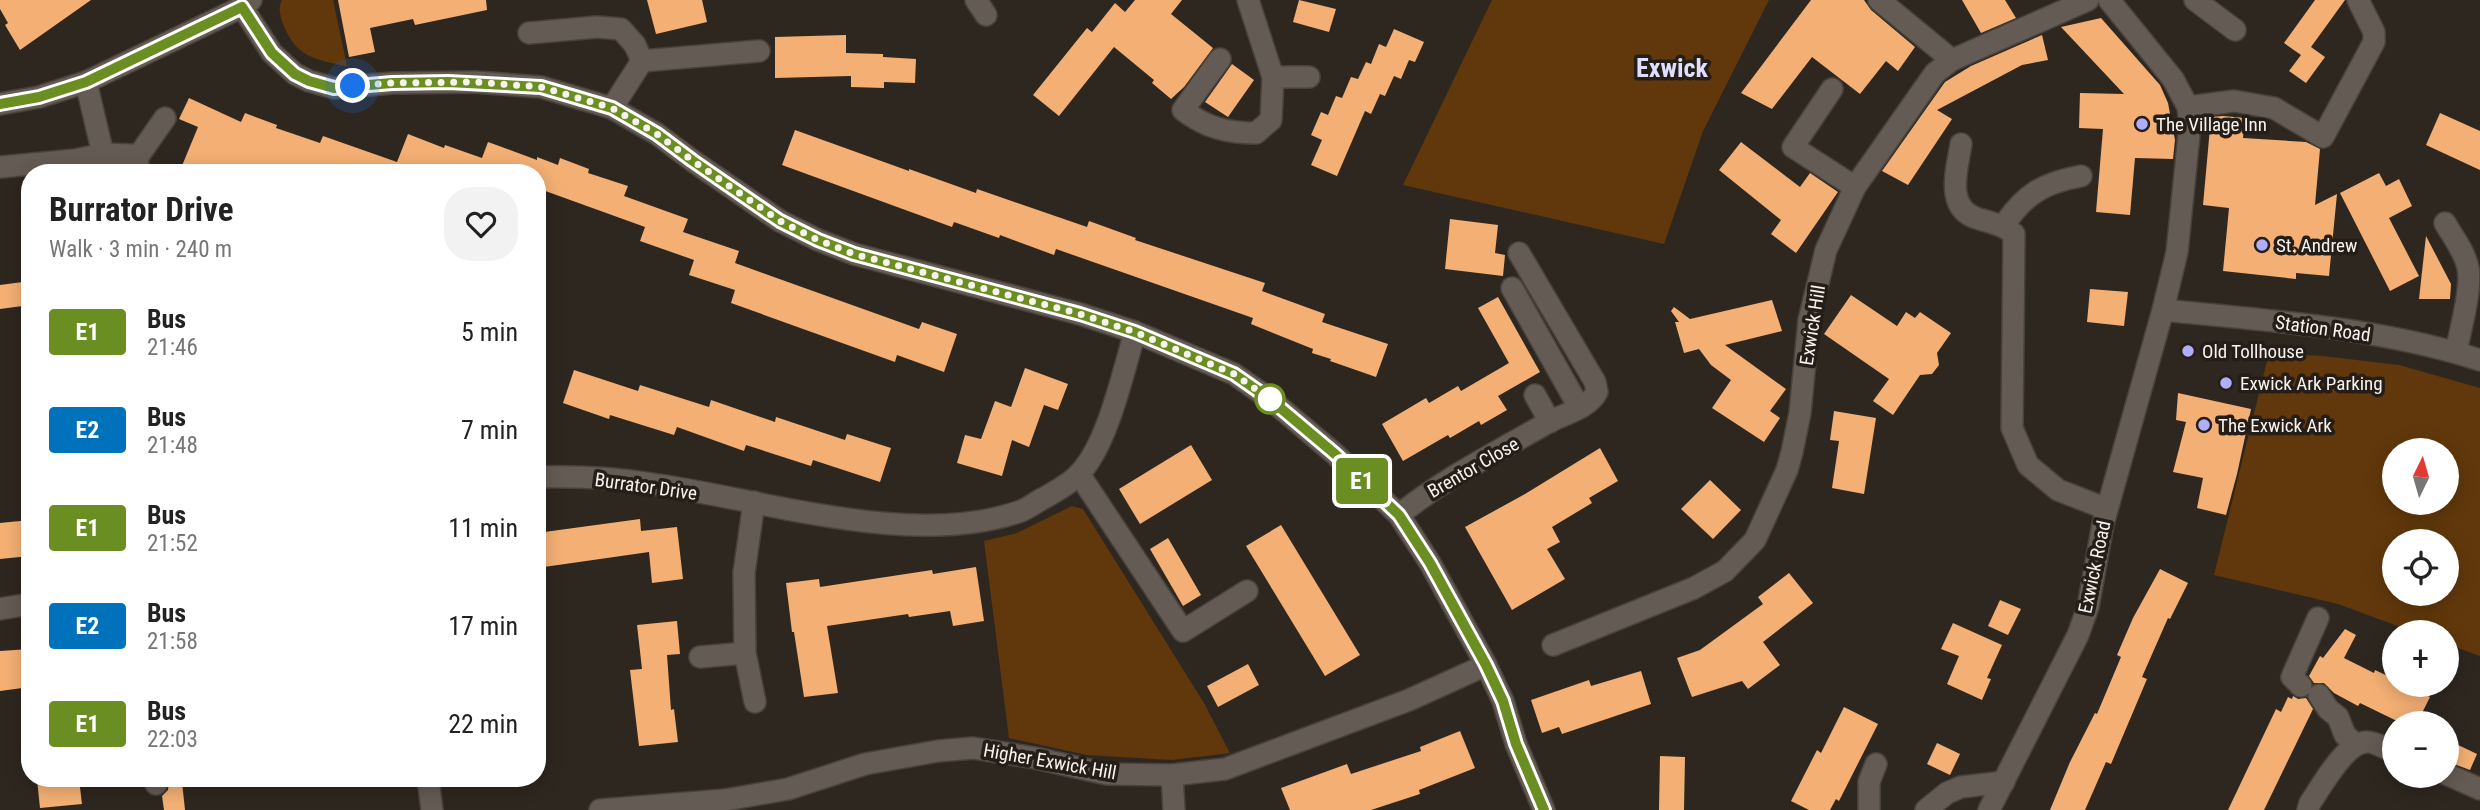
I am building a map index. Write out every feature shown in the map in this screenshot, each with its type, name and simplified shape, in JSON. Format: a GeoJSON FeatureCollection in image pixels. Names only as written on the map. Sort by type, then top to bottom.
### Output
{"type":"FeatureCollection","features":[{"type":"Feature","properties":{"kind":"street"},"geometry":{"type":"LineString","coordinates":[[1220,59],[1183,110],[1196,121],[1220,131],[1256,133],[1272,120],[1273,78],[1248,0]]}},
{"type":"Feature","properties":{"kind":"street"},"geometry":{"type":"LineString","coordinates":[[1879,0],[1952,60]]}},
{"type":"Feature","properties":{"kind":"street","name":"Exwick Hill"},"geometry":{"type":"LineString","coordinates":[[1553,645],[1694,588],[1725,571],[1755,540],[1787,470],[1800,413],[1809,320],[1826,250],[1855,187],[1935,73],[1952,60],[2088,0]]}},
{"type":"Feature","properties":{"kind":"street"},"geometry":{"type":"LineString","coordinates":[[2109,0],[2173,79],[2188,107],[2234,101],[2274,108],[2323,137],[2374,42],[2374,32],[2358,0]]}},
{"type":"Feature","properties":{"kind":"street"},"geometry":{"type":"LineString","coordinates":[[2195,0],[2235,30]]}},
{"type":"Feature","properties":{"kind":"street"},"geometry":{"type":"LineString","coordinates":[[0,104],[39,97],[86,82],[246,4],[272,53],[295,74],[321,84],[334,88],[392,83],[475,82],[541,87],[612,108],[657,134],[780,221],[818,240],[854,254],[1080,314],[1135,332],[1234,374],[1271,400],[1335,454],[1399,515],[1430,563],[1486,665],[1503,701],[1516,744],[1544,810]]}},
{"type":"Feature","properties":{"kind":"street"},"geometry":{"type":"LineString","coordinates":[[529,33],[597,27],[621,29],[635,44],[642,61]]}},
{"type":"Feature","properties":{"kind":"street"},"geometry":{"type":"LineString","coordinates":[[642,61],[759,51]]}},
{"type":"Feature","properties":{"kind":"street"},"geometry":{"type":"LineString","coordinates":[[612,108],[642,61]]}},
{"type":"Feature","properties":{"kind":"street"},"geometry":{"type":"LineString","coordinates":[[1273,78],[1309,77]]}},
{"type":"Feature","properties":{"kind":"street"},"geometry":{"type":"LineString","coordinates":[[86,82],[103,153]]}},
{"type":"Feature","properties":{"kind":"street"},"geometry":{"type":"LineString","coordinates":[[1832,89],[1793,147],[1855,187]]}},
{"type":"Feature","properties":{"kind":"street","name":"Exwick Road"},"geometry":{"type":"LineString","coordinates":[[1989,810],[2078,635],[2088,607],[2107,509],[2177,252],[2190,125],[2188,107]]}},
{"type":"Feature","properties":{"kind":"street"},"geometry":{"type":"LineString","coordinates":[[139,164],[165,118]]}},
{"type":"Feature","properties":{"kind":"street"},"geometry":{"type":"LineString","coordinates":[[1961,144],[1954,187],[1959,207],[1975,218],[2004,225],[2014,234],[2012,428],[2028,465],[2058,490],[2107,509]]}},
{"type":"Feature","properties":{"kind":"street"},"geometry":{"type":"LineString","coordinates":[[32,164],[75,160],[103,153],[132,155],[137,164]]}},
{"type":"Feature","properties":{"kind":"street"},"geometry":{"type":"LineString","coordinates":[[0,167],[21,165]]}},
{"type":"Feature","properties":{"kind":"street"},"geometry":{"type":"LineString","coordinates":[[2004,225],[2019,203],[2055,180],[2081,176]]}},
{"type":"Feature","properties":{"kind":"street"},"geometry":{"type":"LineString","coordinates":[[2445,223],[2465,257],[2468,270],[2456,352]]}},
{"type":"Feature","properties":{"kind":"street"},"geometry":{"type":"LineString","coordinates":[[1512,288],[1583,405],[1597,392],[1595,382],[1519,253]]}},
{"type":"Feature","properties":{"kind":"street","name":"Station Road"},"geometry":{"type":"LineString","coordinates":[[2163,310],[2330,327],[2429,345],[2480,360]]}},
{"type":"Feature","properties":{"kind":"street","name":"Burrator Drive"},"geometry":{"type":"LineString","coordinates":[[546,477],[604,478],[661,485],[889,523],[952,525],[989,520],[1023,510],[1060,489],[1079,474],[1104,430],[1135,332]]}},
{"type":"Feature","properties":{"kind":"street"},"geometry":{"type":"LineString","coordinates":[[1535,395],[1550,422]]}},
{"type":"Feature","properties":{"kind":"street","name":"Brentor Close"},"geometry":{"type":"LineString","coordinates":[[1399,515],[1419,499],[1583,405]]}},
{"type":"Feature","properties":{"kind":"street"},"geometry":{"type":"LineString","coordinates":[[1079,474],[1184,631],[1247,591]]}},
{"type":"Feature","properties":{"kind":"street"},"geometry":{"type":"LineString","coordinates":[[754,502],[744,572],[745,653],[755,702]]}},
{"type":"Feature","properties":{"kind":"street"},"geometry":{"type":"LineString","coordinates":[[0,609],[21,606]]}},
{"type":"Feature","properties":{"kind":"street"},"geometry":{"type":"LineString","coordinates":[[2318,618],[2292,677],[2339,717],[2345,735],[2355,744]]}},
{"type":"Feature","properties":{"kind":"street"},"geometry":{"type":"LineString","coordinates":[[700,657],[745,653]]}},
{"type":"Feature","properties":{"kind":"street","name":"Higher Exwick Hill"},"geometry":{"type":"LineString","coordinates":[[600,810],[726,805],[788,789],[865,764],[938,751],[973,748],[1107,774],[1172,775],[1225,769],[1409,700],[1486,665]]}},
{"type":"Feature","properties":{"kind":"street"},"geometry":{"type":"LineString","coordinates":[[2308,810],[2343,755],[2355,744],[2369,742],[2382,747]]}},
{"type":"Feature","properties":{"kind":"street"},"geometry":{"type":"LineString","coordinates":[[1869,810],[1869,782],[1876,764]]}},
{"type":"Feature","properties":{"kind":"street"},"geometry":{"type":"LineString","coordinates":[[1172,775],[1174,810]]}},
{"type":"Feature","properties":{"kind":"street"},"geometry":{"type":"LineString","coordinates":[[2459,780],[2480,789]]}},
{"type":"Feature","properties":{"kind":"street"},"geometry":{"type":"LineString","coordinates":[[1926,810],[1947,793],[1961,787],[2004,782]]}},
{"type":"Feature","properties":{"kind":"street"},"geometry":{"type":"LineString","coordinates":[[429,787],[432,810]]}},
{"type":"Feature","properties":{"kind":"shaded area"},"geometry":{"type":"Polygon","coordinates":[[[282,0],[333,0],[347,66],[315,58],[299,49],[282,21],[282,0]]]}},
{"type":"Feature","properties":{"kind":"shaded area"},"geometry":{"type":"Polygon","coordinates":[[[1492,0],[1769,0],[1703,131],[1664,244],[1403,185],[1492,0]]]}},
{"type":"Feature","properties":{"kind":"shaded area"},"geometry":{"type":"Polygon","coordinates":[[[2269,353],[2399,365],[2480,388],[2480,656],[2459,648],[2459,620],[2382,620],[2338,604],[2214,575],[2269,353]]]}},
{"type":"Feature","properties":{"kind":"shaded area"},"geometry":{"type":"Polygon","coordinates":[[[1072,506],[1083,509],[1204,703],[1230,753],[1172,760],[1087,755],[1009,738],[984,541],[1017,533],[1072,506]]]}},
{"type":"Feature","properties":{"kind":"building"},"geometry":{"type":"Polygon","coordinates":[[[0,0],[91,0],[20,50],[5,25],[8,23],[0,9],[0,0]]]}},
{"type":"Feature","properties":{"kind":"building"},"geometry":{"type":"Polygon","coordinates":[[[338,0],[486,0],[487,10],[415,25],[413,19],[370,28],[375,52],[349,57],[338,0]]]}},
{"type":"Feature","properties":{"kind":"building"},"geometry":{"type":"Polygon","coordinates":[[[647,0],[702,0],[707,22],[656,34],[647,0]]]}},
{"type":"Feature","properties":{"kind":"building"},"geometry":{"type":"Polygon","coordinates":[[[1135,0],[1182,0],[1171,14],[1213,48],[1184,87],[1171,99],[1152,83],[1154,80],[1114,47],[1059,116],[1033,95],[1087,28],[1092,32],[1115,3],[1125,12],[1135,0]]]}},
{"type":"Feature","properties":{"kind":"building"},"geometry":{"type":"Polygon","coordinates":[[[1299,0],[1336,9],[1329,32],[1293,22],[1299,0]]]}},
{"type":"Feature","properties":{"kind":"building"},"geometry":{"type":"Polygon","coordinates":[[[1811,0],[1864,0],[1871,10],[1915,47],[1898,71],[1886,61],[1860,94],[1812,57],[1772,109],[1741,93],[1811,0]]]}},
{"type":"Feature","properties":{"kind":"building"},"geometry":{"type":"Polygon","coordinates":[[[1962,0],[2005,0],[2016,18],[1981,33],[1962,0]]]}},
{"type":"Feature","properties":{"kind":"building"},"geometry":{"type":"Polygon","coordinates":[[[2315,0],[2345,0],[2311,47],[2325,57],[2306,83],[2289,71],[2301,55],[2284,43],[2315,0]]]}},
{"type":"Feature","properties":{"kind":"building"},"geometry":{"type":"Polygon","coordinates":[[[2101,18],[2160,85],[2168,103],[2175,140],[2173,159],[2135,158],[2130,215],[2096,212],[2103,129],[2079,128],[2080,93],[2124,94],[2061,27],[2101,18]]]}},
{"type":"Feature","properties":{"kind":"building"},"geometry":{"type":"Polygon","coordinates":[[[1394,29],[1424,42],[1415,62],[1409,60],[1401,79],[1394,76],[1385,96],[1380,94],[1371,114],[1365,111],[1337,176],[1311,165],[1322,140],[1311,135],[1321,112],[1328,115],[1336,96],[1342,98],[1351,77],[1358,79],[1366,62],[1371,64],[1379,44],[1386,47],[1394,29]]]}},
{"type":"Feature","properties":{"kind":"building"},"geometry":{"type":"Polygon","coordinates":[[[846,35],[846,53],[883,54],[883,57],[916,59],[915,83],[884,82],[884,88],[851,87],[851,76],[775,78],[775,37],[846,35]]]}},
{"type":"Feature","properties":{"kind":"building"},"geometry":{"type":"Polygon","coordinates":[[[2042,35],[2048,60],[2022,65],[1937,110],[1952,119],[1908,185],[1882,171],[1945,82],[1971,66],[2042,35]]]}},
{"type":"Feature","properties":{"kind":"building"},"geometry":{"type":"Polygon","coordinates":[[[1232,64],[1254,80],[1228,117],[1205,102],[1232,64]]]}},
{"type":"Feature","properties":{"kind":"building"},"geometry":{"type":"Polygon","coordinates":[[[189,98],[241,122],[245,113],[277,125],[276,128],[320,143],[323,136],[397,162],[408,134],[444,148],[445,145],[482,158],[488,142],[558,165],[560,158],[589,169],[588,173],[628,186],[624,196],[688,219],[683,232],[739,251],[735,263],[919,329],[922,322],[957,334],[944,372],[897,355],[895,362],[731,303],[735,290],[689,275],[694,260],[640,241],[645,227],[546,191],[546,164],[183,164],[198,127],[179,119],[189,98]]]}},
{"type":"Feature","properties":{"kind":"building"},"geometry":{"type":"Polygon","coordinates":[[[2440,113],[2480,131],[2480,170],[2426,145],[2440,113]]]}},
{"type":"Feature","properties":{"kind":"building"},"geometry":{"type":"Polygon","coordinates":[[[2211,117],[2245,118],[2243,138],[2306,142],[2320,149],[2315,205],[2337,194],[2329,276],[2296,273],[2296,279],[2223,271],[2229,208],[2203,205],[2211,117]]]}},
{"type":"Feature","properties":{"kind":"building"},"geometry":{"type":"Polygon","coordinates":[[[795,130],[976,193],[977,189],[1087,227],[1089,221],[1136,238],[1135,240],[1265,283],[1262,291],[1325,314],[1322,322],[1388,344],[1376,377],[1330,361],[1331,359],[1312,353],[1313,349],[1251,324],[1253,318],[1056,249],[1054,255],[954,222],[952,227],[782,165],[795,130]]]}},
{"type":"Feature","properties":{"kind":"building"},"geometry":{"type":"Polygon","coordinates":[[[1741,142],[1800,187],[1810,173],[1838,192],[1796,253],[1771,234],[1781,220],[1719,170],[1741,142]]]}},
{"type":"Feature","properties":{"kind":"building"},"geometry":{"type":"Polygon","coordinates":[[[2379,173],[2386,186],[2399,179],[2412,206],[2389,218],[2419,276],[2390,291],[2340,193],[2379,173]]]}},
{"type":"Feature","properties":{"kind":"building"},"geometry":{"type":"Polygon","coordinates":[[[1450,219],[1498,225],[1495,253],[1505,255],[1503,276],[1445,269],[1450,219]]]}},
{"type":"Feature","properties":{"kind":"building"},"geometry":{"type":"Polygon","coordinates":[[[2426,236],[2451,284],[2450,299],[2419,299],[2426,236]]]}},
{"type":"Feature","properties":{"kind":"building"},"geometry":{"type":"Polygon","coordinates":[[[21,282],[21,306],[0,309],[0,285],[21,282]]]}},
{"type":"Feature","properties":{"kind":"building"},"geometry":{"type":"Polygon","coordinates":[[[2090,289],[2128,292],[2124,326],[2087,322],[2090,289]]]}},
{"type":"Feature","properties":{"kind":"building"},"geometry":{"type":"Polygon","coordinates":[[[1851,295],[1897,326],[1906,312],[1915,318],[1920,312],[1951,333],[1937,353],[1939,365],[1932,374],[1920,375],[1893,415],[1873,401],[1889,379],[1824,334],[1851,295]]]}},
{"type":"Feature","properties":{"kind":"building"},"geometry":{"type":"Polygon","coordinates":[[[1498,297],[1540,372],[1498,396],[1507,410],[1481,425],[1479,421],[1450,438],[1448,435],[1403,461],[1382,424],[1426,398],[1429,403],[1458,386],[1461,391],[1509,363],[1478,308],[1498,297]]]}},
{"type":"Feature","properties":{"kind":"building"},"geometry":{"type":"Polygon","coordinates":[[[1772,300],[1782,331],[1725,345],[1786,389],[1770,411],[1780,418],[1764,442],[1712,408],[1731,380],[1711,365],[1699,349],[1684,353],[1675,322],[1679,322],[1671,311],[1674,307],[1690,319],[1772,300]]]}},
{"type":"Feature","properties":{"kind":"building"},"geometry":{"type":"Polygon","coordinates":[[[1025,368],[1068,384],[1058,410],[1044,405],[1029,447],[1012,440],[1002,476],[957,463],[965,435],[981,439],[995,401],[1011,407],[1025,368]]]}},
{"type":"Feature","properties":{"kind":"building"},"geometry":{"type":"Polygon","coordinates":[[[574,370],[638,391],[640,385],[709,407],[711,400],[775,422],[776,417],[845,440],[847,434],[891,448],[880,482],[813,460],[811,466],[746,445],[744,451],[677,427],[674,435],[610,415],[609,419],[563,403],[574,370]]]}},
{"type":"Feature","properties":{"kind":"building"},"geometry":{"type":"Polygon","coordinates":[[[2178,393],[2251,409],[2226,515],[2197,508],[2203,478],[2173,472],[2186,422],[2176,420],[2178,393]]]}},
{"type":"Feature","properties":{"kind":"building"},"geometry":{"type":"Polygon","coordinates":[[[1834,411],[1876,418],[1864,494],[1832,488],[1839,441],[1830,440],[1834,411]]]}},
{"type":"Feature","properties":{"kind":"building"},"geometry":{"type":"Polygon","coordinates":[[[1191,445],[1212,480],[1140,524],[1119,489],[1191,445]]]}},
{"type":"Feature","properties":{"kind":"building"},"geometry":{"type":"Polygon","coordinates":[[[1600,448],[1618,481],[1589,498],[1592,503],[1552,527],[1560,542],[1547,549],[1565,579],[1512,610],[1465,527],[1600,448]]]}},
{"type":"Feature","properties":{"kind":"building"},"geometry":{"type":"Polygon","coordinates":[[[1710,480],[1741,510],[1713,539],[1681,509],[1710,480]]]}},
{"type":"Feature","properties":{"kind":"building"},"geometry":{"type":"Polygon","coordinates":[[[640,519],[641,531],[677,527],[683,579],[652,583],[649,552],[546,567],[546,532],[640,519]]]}},
{"type":"Feature","properties":{"kind":"building"},"geometry":{"type":"Polygon","coordinates":[[[21,521],[21,557],[0,559],[0,523],[21,521]]]}},
{"type":"Feature","properties":{"kind":"building"},"geometry":{"type":"Polygon","coordinates":[[[1281,525],[1360,655],[1325,676],[1246,546],[1281,525]]]}},
{"type":"Feature","properties":{"kind":"building"},"geometry":{"type":"Polygon","coordinates":[[[1168,538],[1201,595],[1183,606],[1150,549],[1168,538]]]}},
{"type":"Feature","properties":{"kind":"building"},"geometry":{"type":"Polygon","coordinates":[[[976,567],[984,621],[953,626],[950,611],[909,617],[908,614],[827,626],[838,693],[804,697],[786,583],[819,579],[820,587],[932,570],[933,574],[976,567]]]}},
{"type":"Feature","properties":{"kind":"building"},"geometry":{"type":"Polygon","coordinates":[[[2160,569],[2188,583],[2170,619],[2168,618],[2142,677],[2147,679],[2111,764],[2106,762],[2085,810],[2050,810],[2070,762],[2095,713],[2097,714],[2121,657],[2117,655],[2133,618],[2160,569]]]}},
{"type":"Feature","properties":{"kind":"building"},"geometry":{"type":"Polygon","coordinates":[[[1789,573],[1813,603],[1763,642],[1780,665],[1748,689],[1742,681],[1692,697],[1677,658],[1700,650],[1763,604],[1758,597],[1789,573]]]}},
{"type":"Feature","properties":{"kind":"building"},"geometry":{"type":"Polygon","coordinates":[[[2000,600],[2021,609],[2008,635],[1988,626],[2000,600]]]}},
{"type":"Feature","properties":{"kind":"building"},"geometry":{"type":"Polygon","coordinates":[[[677,621],[680,654],[667,655],[671,710],[674,709],[678,742],[639,746],[630,670],[642,669],[637,625],[677,621]]]}},
{"type":"Feature","properties":{"kind":"building"},"geometry":{"type":"Polygon","coordinates":[[[1953,623],[2002,645],[1987,678],[1991,679],[1982,700],[1947,684],[1959,656],[1941,649],[1953,623]]]}},
{"type":"Feature","properties":{"kind":"building"},"geometry":{"type":"Polygon","coordinates":[[[2345,629],[2356,635],[2344,658],[2374,673],[2375,670],[2382,673],[2382,697],[2430,697],[2423,711],[2382,711],[2382,714],[2360,703],[2358,706],[2334,693],[2324,683],[2314,683],[2309,676],[2320,656],[2323,658],[2345,629]]]}},
{"type":"Feature","properties":{"kind":"building"},"geometry":{"type":"Polygon","coordinates":[[[21,650],[21,688],[0,691],[0,651],[21,650]]]}},
{"type":"Feature","properties":{"kind":"building"},"geometry":{"type":"Polygon","coordinates":[[[1248,664],[1259,685],[1218,707],[1207,686],[1248,664]]]}},
{"type":"Feature","properties":{"kind":"building"},"geometry":{"type":"Polygon","coordinates":[[[1641,671],[1651,704],[1562,734],[1559,727],[1542,733],[1531,700],[1589,680],[1591,686],[1641,671]]]}},
{"type":"Feature","properties":{"kind":"building"},"geometry":{"type":"Polygon","coordinates":[[[2293,696],[2298,699],[2306,698],[2313,709],[2264,810],[2228,810],[2276,709],[2281,712],[2288,697],[2292,699],[2293,696]]]}},
{"type":"Feature","properties":{"kind":"building"},"geometry":{"type":"Polygon","coordinates":[[[1844,707],[1878,724],[1839,801],[1836,799],[1830,810],[1809,810],[1791,801],[1817,750],[1821,753],[1844,707]]]}},
{"type":"Feature","properties":{"kind":"building"},"geometry":{"type":"Polygon","coordinates":[[[1460,731],[1475,768],[1419,790],[1420,794],[1371,810],[1290,810],[1281,788],[1347,764],[1351,774],[1421,751],[1420,747],[1460,731]]]}},
{"type":"Feature","properties":{"kind":"building"},"geometry":{"type":"Polygon","coordinates":[[[1937,743],[1960,754],[1950,775],[1927,764],[1937,743]]]}},
{"type":"Feature","properties":{"kind":"building"},"geometry":{"type":"Polygon","coordinates":[[[2459,745],[2477,754],[2470,770],[2459,766],[2459,745]]]}},
{"type":"Feature","properties":{"kind":"building"},"geometry":{"type":"Polygon","coordinates":[[[1660,756],[1685,757],[1684,810],[1659,810],[1660,756]]]}},
{"type":"Feature","properties":{"kind":"building"},"geometry":{"type":"Polygon","coordinates":[[[38,787],[80,787],[82,804],[40,808],[38,787]]]}},
{"type":"Feature","properties":{"kind":"building"},"geometry":{"type":"Polygon","coordinates":[[[168,787],[183,787],[185,810],[164,810],[162,796],[168,787]]]}},
{"type":"Feature","properties":{"kind":"bus line","name":"E1"},"geometry":{"type":"LineString","coordinates":[[0,104],[39,97],[86,82],[242,7],[272,53],[295,74],[309,81],[334,88],[448,82],[541,87],[612,108],[657,134],[780,221],[818,240],[854,254],[1080,314],[1201,358],[1234,374],[1271,400],[1335,454],[1399,515],[1430,563],[1486,665],[1503,701],[1516,744],[1544,810]]}},
{"type":"Feature","properties":{"kind":"place","name":"The Village Inn"},"geometry":{"type":"Point","coordinates":[2142,124]}},
{"type":"Feature","properties":{"kind":"place","name":"St. Andrew"},"geometry":{"type":"Point","coordinates":[2262,245]}},
{"type":"Feature","properties":{"kind":"place","name":"Old Tollhouse"},"geometry":{"type":"Point","coordinates":[2188,351]}},
{"type":"Feature","properties":{"kind":"place","name":"Exwick Ark Parking"},"geometry":{"type":"Point","coordinates":[2226,383]}},
{"type":"Feature","properties":{"kind":"place","name":"The Exwick Ark"},"geometry":{"type":"Point","coordinates":[2204,425]}},
{"type":"Feature","properties":{"kind":"district","name":"Exwick"},"geometry":{"type":"Point","coordinates":[1672,68]}},
{"type":"Feature","properties":{"kind":"route"},"geometry":{"type":"LineString","coordinates":[[353,86],[475,82],[541,87],[612,108],[657,134],[780,221],[818,240],[854,254],[1080,314],[1135,332],[1234,374],[1270,399]]}}]}
